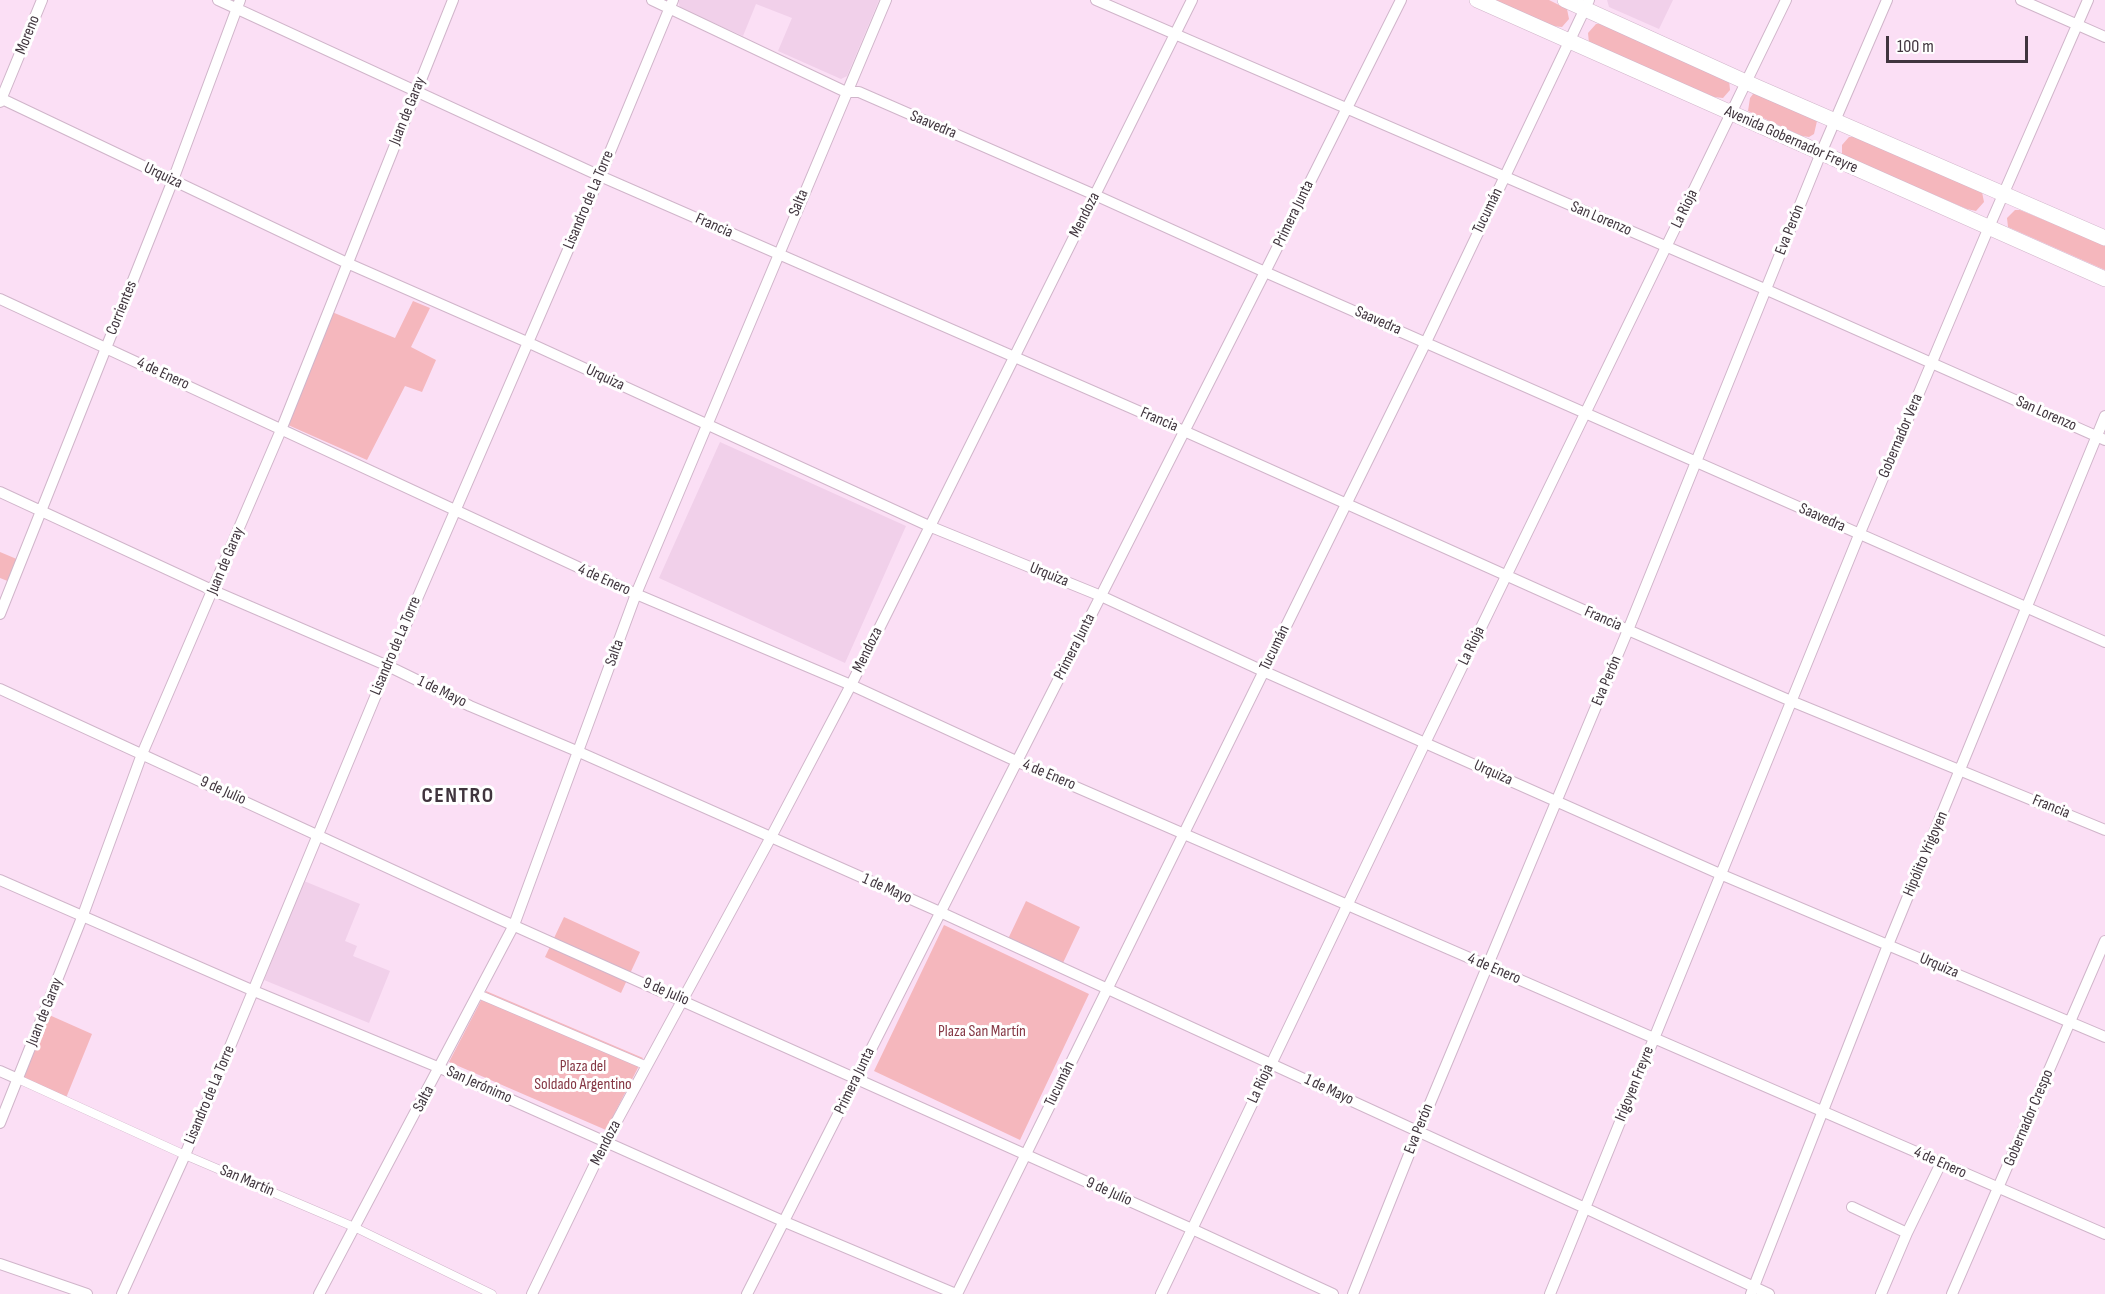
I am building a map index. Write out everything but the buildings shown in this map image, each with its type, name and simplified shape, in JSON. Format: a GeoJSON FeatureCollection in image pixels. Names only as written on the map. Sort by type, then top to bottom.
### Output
{"type":"FeatureCollection","features":[{"type":"Feature","properties":{"kind":"main road","name":"Avenida Gobernador Freyre"},"geometry":{"type":"LineString","coordinates":[[1477,0],[2105,279]]}},
{"type":"Feature","properties":{"kind":"main road"},"geometry":{"type":"LineString","coordinates":[[1565,0],[1587,4],[1747,82],[2105,238]]}},
{"type":"Feature","properties":{"kind":"street","name":"Moreno"},"geometry":{"type":"LineString","coordinates":[[0,100],[42,0]]}},
{"type":"Feature","properties":{"kind":"street","name":"Francia"},"geometry":{"type":"LineString","coordinates":[[218,0],[239,4],[415,92],[600,176],[1346,502],[1628,630],[1791,701],[2105,830]]}},
{"type":"Feature","properties":{"kind":"street","name":"Juan de Garay"},"geometry":{"type":"LineString","coordinates":[[0,1123],[83,915],[142,754],[214,591],[281,430],[453,0]]}},
{"type":"Feature","properties":{"kind":"street","name":"Saavedra"},"geometry":{"type":"LineString","coordinates":[[652,0],[671,4],[846,92],[859,92],[1095,195],[2105,642]]}},
{"type":"Feature","properties":{"kind":"street","name":"Salta"},"geometry":{"type":"LineString","coordinates":[[320,1294],[514,925],[636,594],[886,0]]}},
{"type":"Feature","properties":{"kind":"street","name":"San Lorenzo"},"geometry":{"type":"LineString","coordinates":[[1096,0],[1767,290],[2101,438]]}},
{"type":"Feature","properties":{"kind":"street","name":"Mendoza"},"geometry":{"type":"LineString","coordinates":[[532,1294],[606,1141],[851,685],[1192,0]]}},
{"type":"Feature","properties":{"kind":"street","name":"Primera Junta"},"geometry":{"type":"LineString","coordinates":[[747,1294],[1401,0]]}},
{"type":"Feature","properties":{"kind":"street","name":"La Rioja"},"geometry":{"type":"LineString","coordinates":[[1161,1294],[1425,743],[1786,0]]}},
{"type":"Feature","properties":{"kind":"street","name":"Eva Perón"},"geometry":{"type":"LineString","coordinates":[[1353,1294],[1418,1132],[1628,630],[1821,153],[1887,0]]}},
{"type":"Feature","properties":{"kind":"street"},"geometry":{"type":"LineString","coordinates":[[2021,0],[2105,37]]}},
{"type":"Feature","properties":{"kind":"street","name":"Gobernador Vera"},"geometry":{"type":"LineString","coordinates":[[1720,874],[1931,364],[2088,0]]}},
{"type":"Feature","properties":{"kind":"street","name":"Corrientes"},"geometry":{"type":"LineString","coordinates":[[0,614],[173,180],[239,4]]}},
{"type":"Feature","properties":{"kind":"street","name":"Lisandro de La Torre"},"geometry":{"type":"LineString","coordinates":[[122,1294],[185,1155],[388,666],[600,176],[671,4]]}},
{"type":"Feature","properties":{"kind":"street","name":"Tucumán"},"geometry":{"type":"LineString","coordinates":[[957,1294],[1426,342],[1587,4]]}},
{"type":"Feature","properties":{"kind":"street","name":"Urquiza"},"geometry":{"type":"LineString","coordinates":[[0,100],[347,263],[527,342],[929,526],[1101,596],[1263,671],[1720,874],[2105,1037]]}},
{"type":"Feature","properties":{"kind":"street","name":"4 de Enero"},"geometry":{"type":"LineString","coordinates":[[0,299],[636,594],[851,685],[1016,761],[2105,1234]]}},
{"type":"Feature","properties":{"kind":"street","name":"Hipólito Yrigoyen"},"geometry":{"type":"LineString","coordinates":[[1752,1290],[1888,945],[2026,608],[2101,438],[2105,416]]}},
{"type":"Feature","properties":{"kind":"street","name":"1 de Mayo"},"geometry":{"type":"LineString","coordinates":[[0,492],[214,591],[388,666],[470,706],[940,912],[1585,1208],[1752,1290],[1769,1294]]}},
{"type":"Feature","properties":{"kind":"street","name":"9 de Julio"},"geometry":{"type":"LineString","coordinates":[[0,689],[514,925],[1192,1228],[1333,1294]]}},
{"type":"Feature","properties":{"kind":"street","name":"Irigoyen Freyre"},"geometry":{"type":"LineString","coordinates":[[1550,1294],[1720,874]]}},
{"type":"Feature","properties":{"kind":"street","name":"San Jerónimo"},"geometry":{"type":"LineString","coordinates":[[0,880],[254,991],[440,1068],[785,1222],[957,1294]]}},
{"type":"Feature","properties":{"kind":"street","name":"Gobernador Crespo"},"geometry":{"type":"LineString","coordinates":[[1952,1294],[2105,941]]}},
{"type":"Feature","properties":{"kind":"street"},"geometry":{"type":"LineString","coordinates":[[478,994],[647,1066]]}},
{"type":"Feature","properties":{"kind":"street","name":"San Martín"},"geometry":{"type":"LineString","coordinates":[[0,1071],[185,1155],[354,1227],[492,1294]]}},
{"type":"Feature","properties":{"kind":"street"},"geometry":{"type":"LineString","coordinates":[[1881,1294],[1941,1163]]}},
{"type":"Feature","properties":{"kind":"street"},"geometry":{"type":"LineString","coordinates":[[1852,1208],[1907,1233]]}},
{"type":"Feature","properties":{"kind":"street"},"geometry":{"type":"LineString","coordinates":[[0,1264],[87,1294]]}},
{"type":"Feature","properties":{"kind":"shaded area"},"geometry":{"type":"Polygon","coordinates":[[[678,0],[879,0],[847,76],[841,79],[778,51],[792,18],[756,4],[743,36],[680,8],[678,0]]]}},
{"type":"Feature","properties":{"kind":"shaded area"},"geometry":{"type":"Polygon","coordinates":[[[1607,0],[1673,0],[1659,29],[1609,7],[1607,0]]]}},
{"type":"Feature","properties":{"kind":"shaded area"},"geometry":{"type":"Polygon","coordinates":[[[720,442],[906,526],[845,663],[659,578],[720,442]]]}},
{"type":"Feature","properties":{"kind":"shaded area"},"geometry":{"type":"Polygon","coordinates":[[[304,881],[360,904],[345,941],[357,946],[353,956],[390,971],[369,1023],[264,980],[304,881]]]}},
{"type":"Feature","properties":{"kind":"green space"},"geometry":{"type":"Polygon","coordinates":[[[1491,0],[1549,0],[1567,9],[1569,19],[1562,27],[1552,26],[1491,0]]]}},
{"type":"Feature","properties":{"kind":"green space"},"geometry":{"type":"Polygon","coordinates":[[[1596,24],[1601,24],[1729,80],[1730,90],[1723,98],[1714,97],[1589,43],[1588,33],[1596,24]]]}},
{"type":"Feature","properties":{"kind":"green space"},"geometry":{"type":"Polygon","coordinates":[[[1759,92],[1817,121],[1814,134],[1809,137],[1802,136],[1748,111],[1750,98],[1759,92]]]}},
{"type":"Feature","properties":{"kind":"green space"},"geometry":{"type":"Polygon","coordinates":[[[1849,137],[1854,137],[1982,192],[1984,202],[1976,211],[1967,209],[1842,155],[1842,145],[1849,137]]]}},
{"type":"Feature","properties":{"kind":"green space"},"geometry":{"type":"Polygon","coordinates":[[[2015,210],[2020,210],[2105,245],[2105,270],[2008,227],[2007,218],[2015,210]]]}},
{"type":"Feature","properties":{"kind":"green space"},"geometry":{"type":"Polygon","coordinates":[[[413,301],[430,308],[411,347],[436,360],[422,392],[405,386],[367,460],[288,425],[332,312],[395,338],[413,301]]]}},
{"type":"Feature","properties":{"kind":"green space"},"geometry":{"type":"Polygon","coordinates":[[[0,552],[19,560],[10,582],[0,578],[0,552]]]}},
{"type":"Feature","properties":{"kind":"green space"},"geometry":{"type":"Polygon","coordinates":[[[1026,901],[1080,927],[1062,965],[1008,939],[1026,901]]]}},
{"type":"Feature","properties":{"kind":"green space"},"geometry":{"type":"Polygon","coordinates":[[[564,917],[640,952],[621,993],[545,957],[564,917]]]}},
{"type":"Feature","properties":{"kind":"green space","name":"Plaza San Martín"},"geometry":{"type":"Polygon","coordinates":[[[944,925],[1089,994],[1020,1140],[874,1071],[944,925]]]}},
{"type":"Feature","properties":{"kind":"green space","name":"Plaza del Soldado Argentino"},"geometry":{"type":"Polygon","coordinates":[[[486,991],[643,1058],[606,1130],[449,1062],[486,991]]]}},
{"type":"Feature","properties":{"kind":"green space"},"geometry":{"type":"Polygon","coordinates":[[[47,1014],[92,1034],[66,1098],[21,1079],[47,1014]]]}},
{"type":"Feature","properties":{"kind":"district","name":"CENTRO"},"geometry":{"type":"Point","coordinates":[458,796]}}]}
